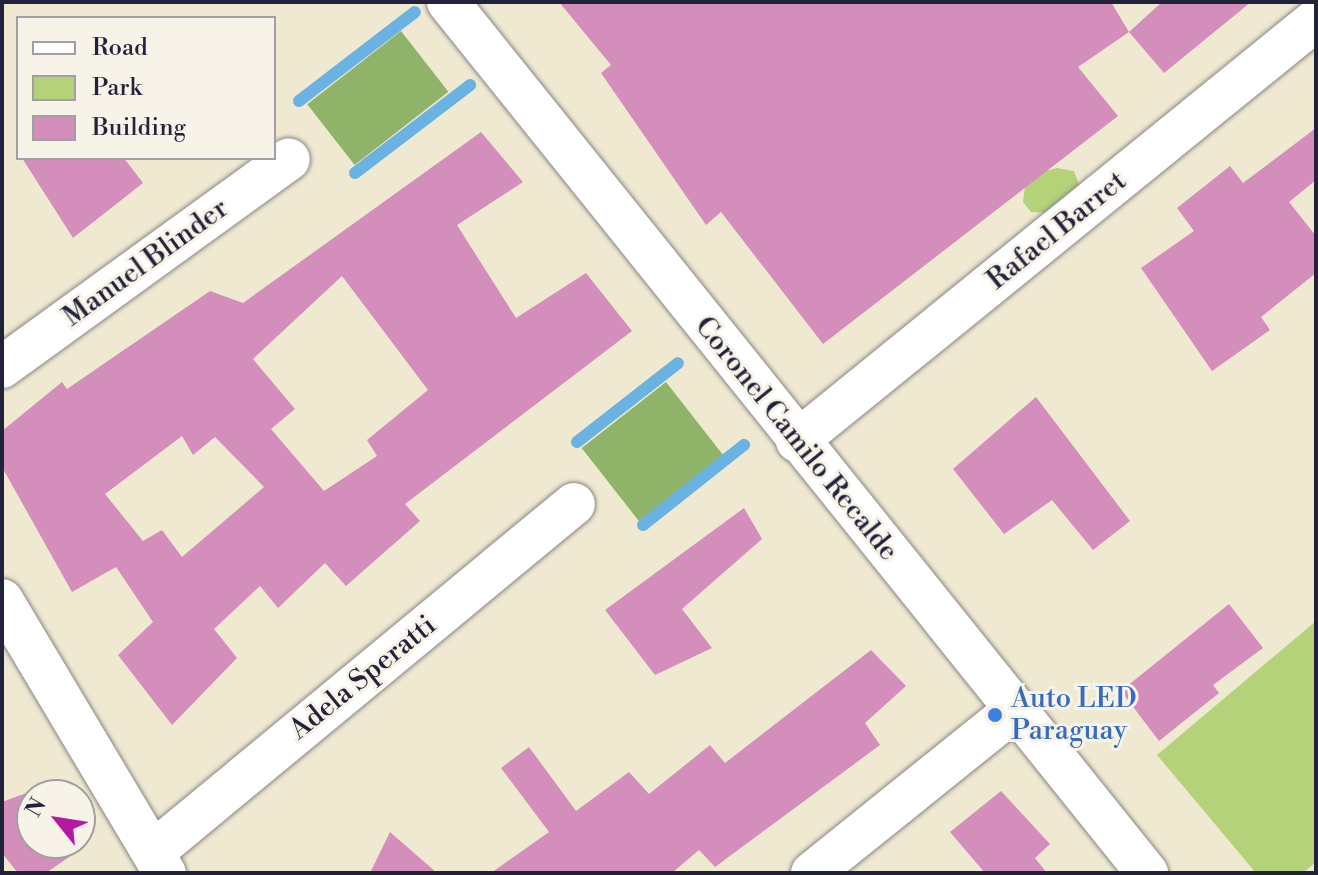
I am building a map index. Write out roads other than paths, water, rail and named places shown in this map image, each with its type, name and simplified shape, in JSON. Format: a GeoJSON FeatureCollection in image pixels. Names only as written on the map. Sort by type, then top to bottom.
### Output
{"type":"FeatureCollection","features":[{"type":"Feature","properties":{"kind":"street","name":"Coronel Camilo Recalde"},"geometry":{"type":"LineString","coordinates":[[448,2],[797,441],[1147,873]]}},
{"type":"Feature","properties":{"kind":"street","name":"Rafael Barret"},"geometry":{"type":"LineString","coordinates":[[797,441],[1316,20]]}},
{"type":"Feature","properties":{"kind":"street","name":"Manuel Blinder"},"geometry":{"type":"LineString","coordinates":[[2,367],[289,159]]}},
{"type":"Feature","properties":{"kind":"street","name":"Adela Speratti"},"geometry":{"type":"LineString","coordinates":[[159,862],[574,504]]}},
{"type":"Feature","properties":{"kind":"street"},"geometry":{"type":"LineString","coordinates":[[2,600],[159,862]]}},
{"type":"Feature","properties":{"kind":"street"},"geometry":{"type":"LineString","coordinates":[[812,873],[1015,710]]}},
{"type":"Feature","properties":{"kind":"waterway"},"geometry":{"type":"LineString","coordinates":[[299,101],[415,12]]}},
{"type":"Feature","properties":{"kind":"waterway"},"geometry":{"type":"LineString","coordinates":[[355,173],[470,85]]}},
{"type":"Feature","properties":{"kind":"waterway"},"geometry":{"type":"LineString","coordinates":[[577,442],[678,363]]}},
{"type":"Feature","properties":{"kind":"waterway"},"geometry":{"type":"LineString","coordinates":[[643,525],[744,445]]}},
{"type":"Feature","properties":{"kind":"place","name":"Auto LED Paraguay"},"geometry":{"type":"Point","coordinates":[995,715]}}]}
